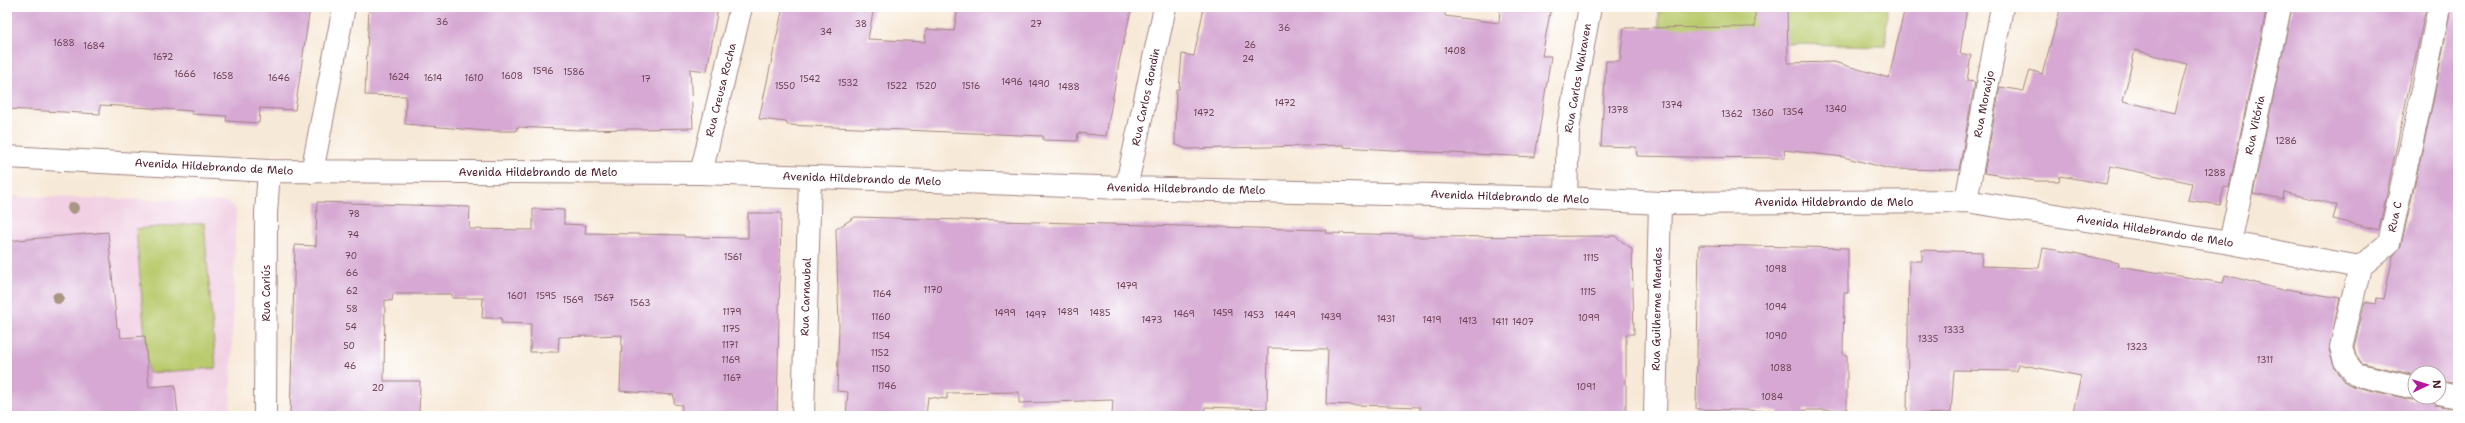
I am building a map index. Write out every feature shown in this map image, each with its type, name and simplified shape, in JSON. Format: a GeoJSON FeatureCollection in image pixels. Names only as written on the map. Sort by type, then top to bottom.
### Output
{"type":"FeatureCollection","features":[{"type":"Feature","properties":{"kind":"street"},"geometry":{"type":"LineString","coordinates":[[312,172],[344,7]]}},
{"type":"Feature","properties":{"kind":"street","name":"Rua Creusa Rocha"},"geometry":{"type":"LineString","coordinates":[[701,173],[741,7]]}},
{"type":"Feature","properties":{"kind":"street","name":"Rua Carlos Gondin"},"geometry":{"type":"LineString","coordinates":[[1126,188],[1165,7]]}},
{"type":"Feature","properties":{"kind":"street","name":"Rua Carlos Walraven"},"geometry":{"type":"LineString","coordinates":[[1566,198],[1568,129],[1590,7]]}},
{"type":"Feature","properties":{"kind":"street","name":"Rua Moraújo"},"geometry":{"type":"LineString","coordinates":[[1966,201],[2002,7]]}},
{"type":"Feature","properties":{"kind":"street","name":"Rua Vitória"},"geometry":{"type":"LineString","coordinates":[[2230,243],[2280,7]]}},
{"type":"Feature","properties":{"kind":"street","name":"Rua C"},"geometry":{"type":"LineString","coordinates":[[2360,267],[2389,243],[2439,7]]}},
{"type":"Feature","properties":{"kind":"street","name":"Avenida Hildebrando de Melo"},"geometry":{"type":"LineString","coordinates":[[7,157],[269,171],[701,173],[1126,188],[1566,198],[1660,203],[1966,201],[2230,243],[2360,267]]}},
{"type":"Feature","properties":{"kind":"street","name":"Rua Cariús"},"geometry":{"type":"LineString","coordinates":[[265,416],[266,213],[269,171]]}},
{"type":"Feature","properties":{"kind":"street","name":"Rua Carnaubal"},"geometry":{"type":"LineString","coordinates":[[803,416],[810,177]]}},
{"type":"Feature","properties":{"kind":"street","name":"Rua Guilherme Mendes"},"geometry":{"type":"LineString","coordinates":[[1655,416],[1660,203]]}},
{"type":"Feature","properties":{"kind":"street"},"geometry":{"type":"LineString","coordinates":[[2360,267],[2341,347],[2345,361],[2355,374],[2407,386]]}},
{"type":"Feature","properties":{"kind":"street"},"geometry":{"type":"LineString","coordinates":[[2447,395],[2458,397]]}},
{"type":"Feature","properties":{"kind":"shaded area"},"geometry":{"type":"Polygon","coordinates":[[[7,196],[228,202],[236,209],[230,416],[7,416],[7,196]]]}},
{"type":"Feature","properties":{"kind":"green space"},"geometry":{"type":"Polygon","coordinates":[[[1659,7],[1887,7],[1886,46],[1659,41],[1659,7]]]}},
{"type":"Feature","properties":{"kind":"green space"},"geometry":{"type":"Polygon","coordinates":[[[204,223],[216,368],[148,373],[136,229],[204,223]]]}},
{"type":"Feature","properties":{"kind":"building"},"geometry":{"type":"Polygon","coordinates":[[[9,7],[310,7],[295,110],[260,108],[259,123],[226,121],[227,116],[192,114],[192,111],[100,105],[100,114],[7,109],[9,7]]]}},
{"type":"Feature","properties":{"kind":"building"},"geometry":{"type":"Polygon","coordinates":[[[369,7],[718,7],[707,71],[690,69],[693,128],[579,130],[517,127],[516,131],[486,131],[405,124],[406,96],[365,95],[369,7]]]}},
{"type":"Feature","properties":{"kind":"building"},"geometry":{"type":"Polygon","coordinates":[[[783,7],[874,7],[868,39],[925,42],[926,29],[954,31],[958,7],[1033,9],[1033,7],[1132,7],[1119,62],[1106,136],[1078,133],[1077,141],[1043,140],[1043,136],[787,125],[787,122],[759,119],[783,7]]]}},
{"type":"Feature","properties":{"kind":"building"},"geometry":{"type":"Polygon","coordinates":[[[1204,7],[1445,7],[1445,16],[1499,23],[1500,7],[1551,7],[1542,56],[1551,56],[1535,157],[1344,147],[1344,145],[1186,149],[1175,144],[1176,89],[1179,89],[1182,54],[1194,56],[1204,7]]]}},
{"type":"Feature","properties":{"kind":"building"},"geometry":{"type":"Polygon","coordinates":[[[1755,7],[1787,7],[1788,63],[1834,62],[1889,78],[1905,7],[1967,7],[1960,54],[1971,55],[1967,81],[1975,82],[1959,170],[1890,169],[1843,157],[1784,150],[1785,158],[1637,156],[1636,147],[1601,146],[1606,61],[1620,61],[1624,28],[1755,27],[1755,7]]]}},
{"type":"Feature","properties":{"kind":"building"},"geometry":{"type":"Polygon","coordinates":[[[2061,7],[2267,7],[2229,188],[2224,187],[2220,205],[2188,200],[2192,183],[2110,166],[2106,184],[2060,176],[2059,181],[2035,181],[1984,173],[2000,87],[2024,91],[2030,70],[2042,74],[2061,7]],[[2135,50],[2123,101],[2174,113],[2187,64],[2135,50]]]}},
{"type":"Feature","properties":{"kind":"building"},"geometry":{"type":"Polygon","coordinates":[[[2292,7],[2426,7],[2379,230],[2333,219],[2337,205],[2284,192],[2283,199],[2253,193],[2292,7]]]}},
{"type":"Feature","properties":{"kind":"building"},"geometry":{"type":"Polygon","coordinates":[[[2451,7],[2458,7],[2458,384],[2447,382],[2447,365],[2407,365],[2407,373],[2362,363],[2356,355],[2354,347],[2365,302],[2376,304],[2377,298],[2384,299],[2393,256],[2401,246],[2433,102],[2451,7]]]}},
{"type":"Feature","properties":{"kind":"building"},"geometry":{"type":"Polygon","coordinates":[[[317,202],[470,207],[469,229],[533,230],[533,209],[564,210],[564,224],[586,225],[585,233],[684,235],[684,237],[748,238],[748,213],[781,213],[777,416],[681,416],[682,405],[674,404],[674,395],[620,391],[622,335],[559,337],[558,352],[530,352],[531,324],[501,323],[502,318],[482,318],[483,298],[452,298],[452,294],[393,294],[392,301],[385,300],[384,381],[420,381],[419,416],[290,416],[295,245],[316,246],[317,202]]]}},
{"type":"Feature","properties":{"kind":"building"},"geometry":{"type":"Polygon","coordinates":[[[855,217],[1326,230],[1325,233],[1412,235],[1413,237],[1615,236],[1632,249],[1634,334],[1626,334],[1626,416],[1420,416],[1420,407],[1326,404],[1328,349],[1268,348],[1267,409],[1205,407],[1204,416],[1112,416],[1113,400],[1019,403],[1019,392],[947,393],[947,399],[928,397],[926,416],[846,416],[848,392],[837,391],[839,326],[836,229],[855,217]]]}},
{"type":"Feature","properties":{"kind":"building"},"geometry":{"type":"Polygon","coordinates":[[[108,232],[117,328],[119,328],[121,338],[145,336],[149,387],[175,385],[178,416],[7,416],[7,241],[108,232]]]}},
{"type":"Feature","properties":{"kind":"building"},"geometry":{"type":"Polygon","coordinates":[[[1699,245],[1848,248],[1848,293],[1844,293],[1843,354],[1847,355],[1847,410],[1804,410],[1804,416],[1778,416],[1778,411],[1696,409],[1699,245]]]}},
{"type":"Feature","properties":{"kind":"building"},"geometry":{"type":"Polygon","coordinates":[[[2043,248],[2119,263],[2118,266],[2223,283],[2225,275],[2286,291],[2286,289],[2340,298],[2329,350],[2335,368],[2345,382],[2352,386],[2407,399],[2407,405],[2436,405],[2458,409],[2458,416],[2072,416],[2081,376],[2018,364],[2017,371],[1954,370],[1951,413],[1907,414],[1909,261],[1922,261],[1922,250],[1982,252],[1981,266],[2039,268],[2043,248]]]}}]}
